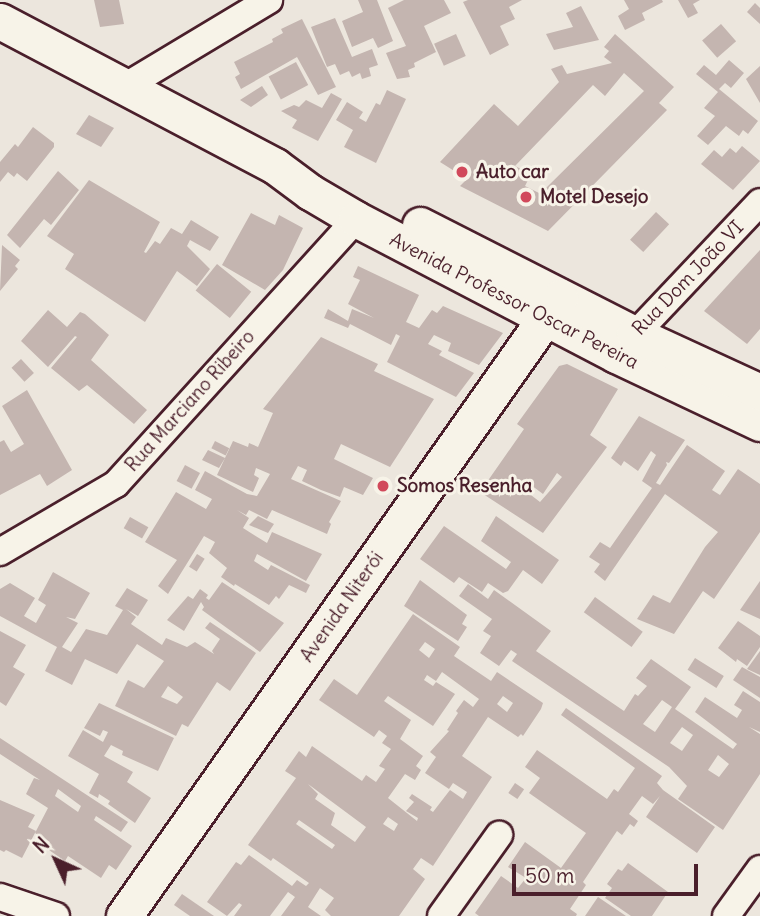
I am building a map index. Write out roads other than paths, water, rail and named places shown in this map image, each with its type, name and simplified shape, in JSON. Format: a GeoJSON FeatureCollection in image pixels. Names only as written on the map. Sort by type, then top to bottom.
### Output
{"type":"FeatureCollection","features":[{"type":"Feature","properties":{"kind":"main road","name":"Avenida Professor Oscar Pereira"},"geometry":{"type":"LineString","coordinates":[[0,21],[275,166],[310,192],[355,219],[553,308],[625,345],[760,423]]}},
{"type":"Feature","properties":{"kind":"main road","name":"Avenida Professor Oscar Pereira"},"geometry":{"type":"LineString","coordinates":[[275,166],[357,192],[553,308]]}},
{"type":"Feature","properties":{"kind":"main road","name":"Avenida Niterói"},"geometry":{"type":"LineString","coordinates":[[124,916],[553,308]]}},
{"type":"Feature","properties":{"kind":"main road","name":"Avenida Professor Oscar Pereira"},"geometry":{"type":"LineString","coordinates":[[625,345],[760,392]]}},
{"type":"Feature","properties":{"kind":"street"},"geometry":{"type":"LineString","coordinates":[[126,86],[269,0]]}},
{"type":"Feature","properties":{"kind":"street","name":"Rua Dom João VI"},"geometry":{"type":"LineString","coordinates":[[625,345],[760,202]]}},
{"type":"Feature","properties":{"kind":"street","name":"Rua Marciano Ribeiro"},"geometry":{"type":"LineString","coordinates":[[0,552],[116,484],[355,219]]}},
{"type":"Feature","properties":{"kind":"street"},"geometry":{"type":"LineString","coordinates":[[441,916],[499,835]]}},
{"type":"Feature","properties":{"kind":"street"},"geometry":{"type":"LineString","coordinates":[[726,916],[760,869]]}},
{"type":"Feature","properties":{"kind":"street"},"geometry":{"type":"LineString","coordinates":[[0,897],[56,916]]}},
{"type":"Feature","properties":{"kind":"place","name":"Auto car"},"geometry":{"type":"Point","coordinates":[462,172]}},
{"type":"Feature","properties":{"kind":"place","name":"Motel Desejo"},"geometry":{"type":"Point","coordinates":[526,197]}},
{"type":"Feature","properties":{"kind":"place","name":"Somos Resenha"},"geometry":{"type":"Point","coordinates":[383,486]}}]}
